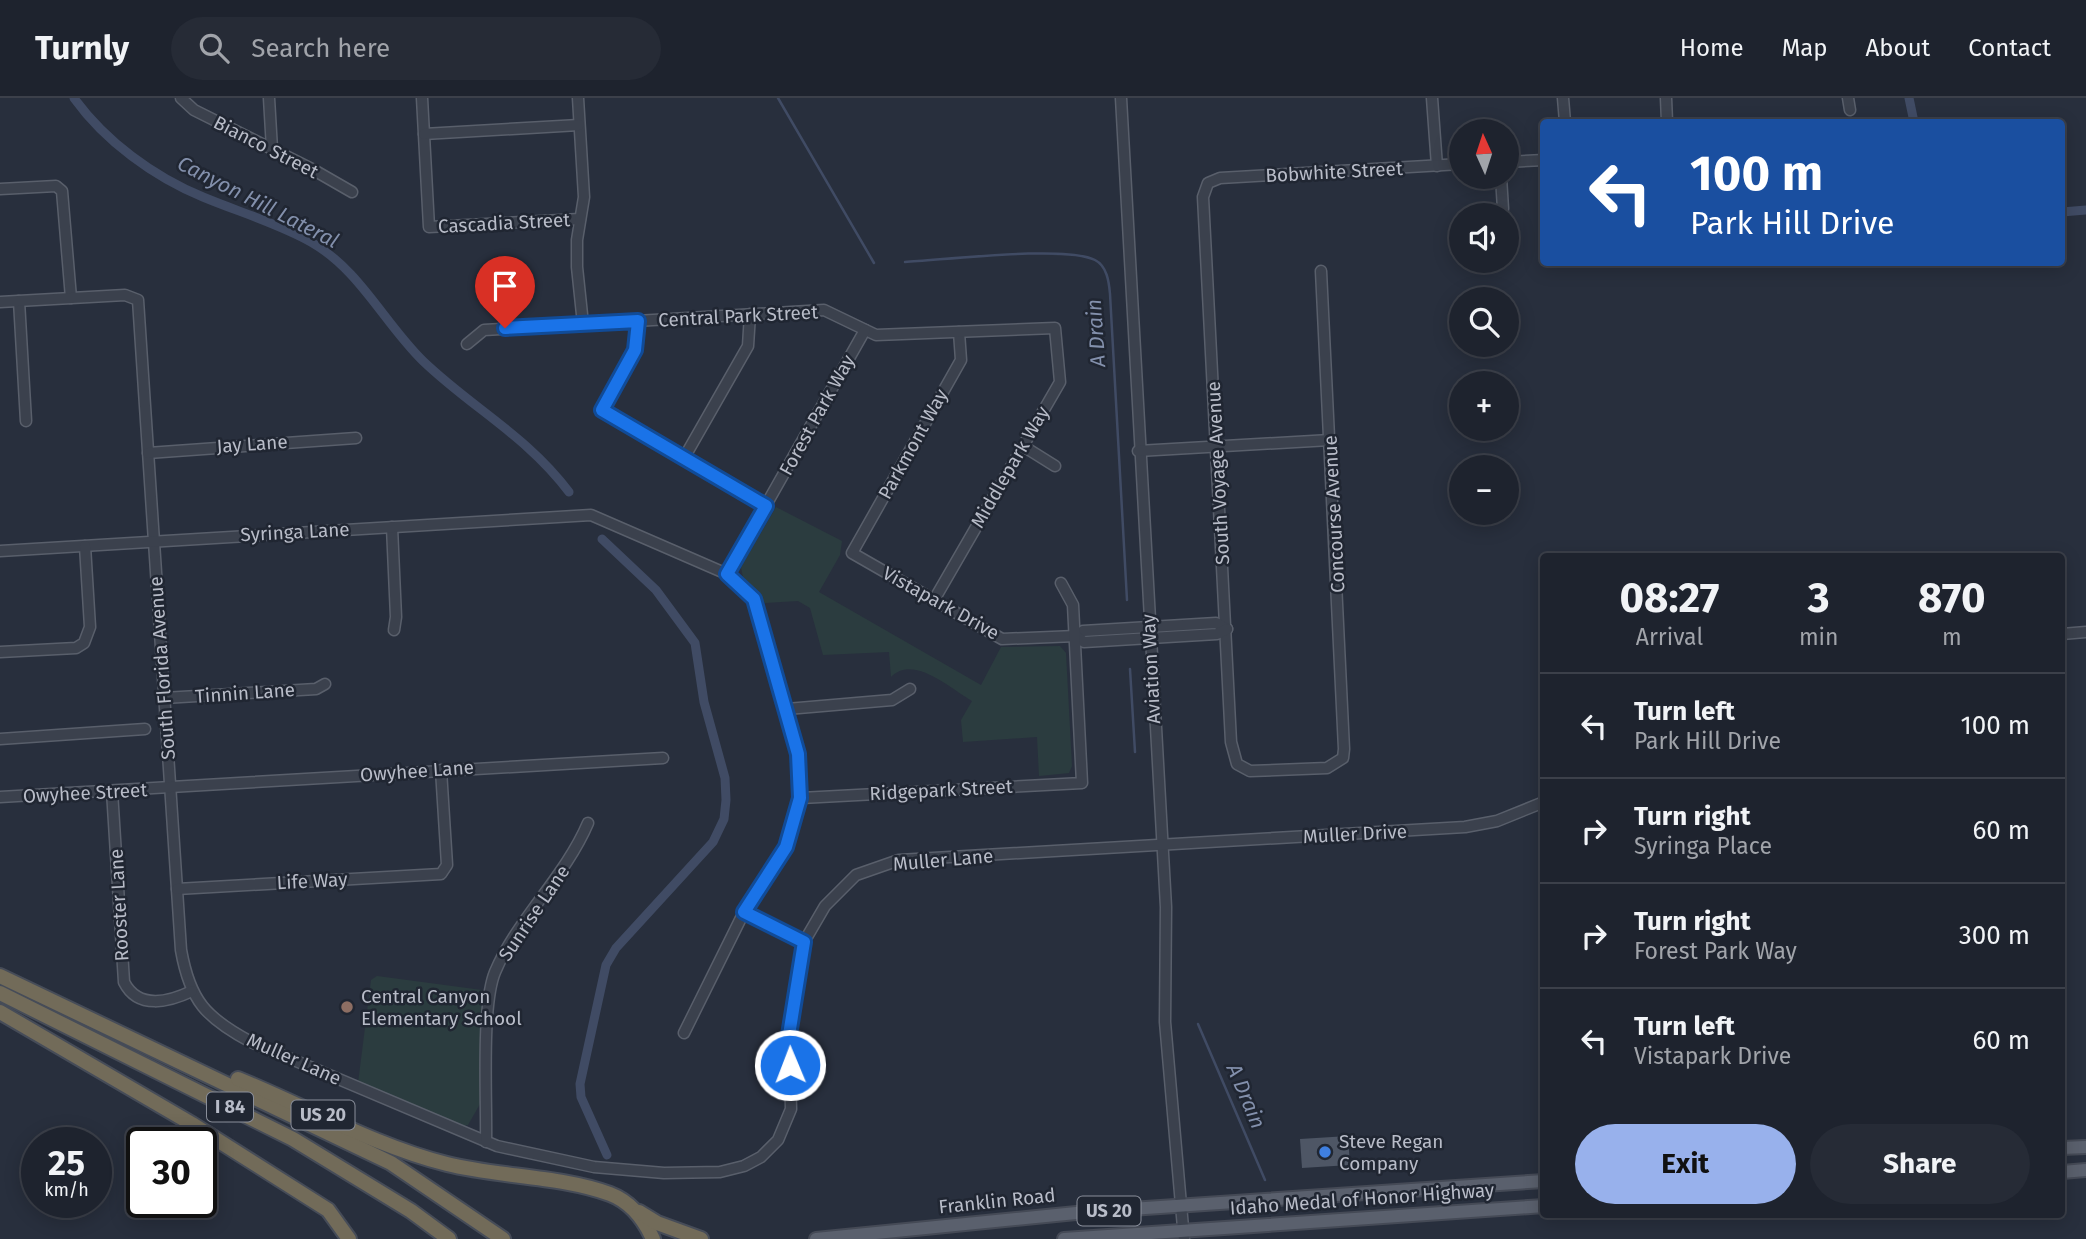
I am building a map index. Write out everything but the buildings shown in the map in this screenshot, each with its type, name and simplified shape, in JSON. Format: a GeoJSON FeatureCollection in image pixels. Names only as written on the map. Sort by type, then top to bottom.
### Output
{"type":"FeatureCollection","features":[{"type":"Feature","properties":{"kind":"highway","name":"I 84"},"geometry":{"type":"LineString","coordinates":[[0,976],[391,1163],[503,1239]]}},
{"type":"Feature","properties":{"kind":"highway","name":"I 84"},"geometry":{"type":"LineString","coordinates":[[0,993],[293,1139],[411,1211],[449,1239]]}},
{"type":"Feature","properties":{"kind":"highway"},"geometry":{"type":"LineString","coordinates":[[0,1012],[192,1124],[328,1210],[349,1239]]}},
{"type":"Feature","properties":{"kind":"highway","name":"US 20"},"geometry":{"type":"LineString","coordinates":[[148,1045],[206,1066],[425,1158],[488,1174],[588,1187],[612,1195],[657,1223],[701,1239]]}},
{"type":"Feature","properties":{"kind":"highway"},"geometry":{"type":"LineString","coordinates":[[296,1191],[327,1219],[340,1239]]}},
{"type":"Feature","properties":{"kind":"highway","name":"US 20"},"geometry":{"type":"LineString","coordinates":[[635,1210],[653,1239]]}},
{"type":"Feature","properties":{"kind":"main road"},"geometry":{"type":"LineString","coordinates":[[2065,1148],[2086,1147]]}},
{"type":"Feature","properties":{"kind":"main road"},"geometry":{"type":"LineString","coordinates":[[2065,1172],[2086,1170]]}},
{"type":"Feature","properties":{"kind":"main road","name":"Idaho Medal of Honor Highway"},"geometry":{"type":"LineString","coordinates":[[1181,1206],[1540,1181]]}},
{"type":"Feature","properties":{"kind":"main road"},"geometry":{"type":"LineString","coordinates":[[1441,1213],[1511,1200],[1540,1198]]}},
{"type":"Feature","properties":{"kind":"main road","name":"Franklin Road"},"geometry":{"type":"LineString","coordinates":[[816,1239],[1012,1219],[1181,1206]]}},
{"type":"Feature","properties":{"kind":"main road","name":"Idaho Medal of Honor Highway"},"geometry":{"type":"LineString","coordinates":[[1183,1235],[1540,1206]]}},
{"type":"Feature","properties":{"kind":"main road"},"geometry":{"type":"LineString","coordinates":[[900,1239],[978,1231],[1012,1219]]}},
{"type":"Feature","properties":{"kind":"main road","name":"US 20"},"geometry":{"type":"LineString","coordinates":[[1064,1239],[1183,1235]]}},
{"type":"Feature","properties":{"kind":"street"},"geometry":{"type":"LineString","coordinates":[[269,98],[272,149]]}},
{"type":"Feature","properties":{"kind":"street"},"geometry":{"type":"LineString","coordinates":[[422,98],[424,134],[579,125]]}},
{"type":"Feature","properties":{"kind":"street"},"geometry":{"type":"LineString","coordinates":[[578,98],[584,197],[577,267],[583,324]]}},
{"type":"Feature","properties":{"kind":"street","name":"Aviation Way"},"geometry":{"type":"LineString","coordinates":[[1121,98],[1134,299],[1138,450],[1166,908],[1165,1022],[1183,1235]]}},
{"type":"Feature","properties":{"kind":"street"},"geometry":{"type":"LineString","coordinates":[[1432,98],[1437,166]]}},
{"type":"Feature","properties":{"kind":"street"},"geometry":{"type":"LineString","coordinates":[[1563,98],[1565,119]]}},
{"type":"Feature","properties":{"kind":"street"},"geometry":{"type":"LineString","coordinates":[[1665,98],[1667,119]]}},
{"type":"Feature","properties":{"kind":"street"},"geometry":{"type":"LineString","coordinates":[[1848,98],[1850,110]]}},
{"type":"Feature","properties":{"kind":"street","name":"Bianco Street"},"geometry":{"type":"LineString","coordinates":[[181,99],[194,110],[352,192]]}},
{"type":"Feature","properties":{"kind":"street","name":"Cascadia Street"},"geometry":{"type":"LineString","coordinates":[[424,134],[429,227],[580,219]]}},
{"type":"Feature","properties":{"kind":"street"},"geometry":{"type":"LineString","coordinates":[[1519,161],[1540,160]]}},
{"type":"Feature","properties":{"kind":"street","name":"Bobwhite Street"},"geometry":{"type":"LineString","coordinates":[[1209,183],[1220,178],[1449,165]]}},
{"type":"Feature","properties":{"kind":"street","name":"South Voyage Avenue"},"geometry":{"type":"LineString","coordinates":[[1209,183],[1203,197],[1231,742],[1237,764]]}},
{"type":"Feature","properties":{"kind":"street"},"geometry":{"type":"LineString","coordinates":[[0,189],[56,186],[62,191],[71,298],[0,302]]}},
{"type":"Feature","properties":{"kind":"street","name":"Concourse Avenue"},"geometry":{"type":"LineString","coordinates":[[1237,764],[1250,771],[1327,768],[1343,758],[1345,738],[1321,271]]}},
{"type":"Feature","properties":{"kind":"street","name":"South Florida Avenue"},"geometry":{"type":"LineString","coordinates":[[71,298],[125,295],[138,300],[181,950],[192,991],[218,1024]]}},
{"type":"Feature","properties":{"kind":"street"},"geometry":{"type":"LineString","coordinates":[[19,301],[26,421]]}},
{"type":"Feature","properties":{"kind":"street","name":"Central Park Street"},"geometry":{"type":"LineString","coordinates":[[467,344],[484,330],[824,310],[876,335],[1055,328]]}},
{"type":"Feature","properties":{"kind":"street"},"geometry":{"type":"LineString","coordinates":[[684,458],[748,346],[750,314]]}},
{"type":"Feature","properties":{"kind":"street"},"geometry":{"type":"LineString","coordinates":[[638,321],[635,350],[602,410],[766,506]]}},
{"type":"Feature","properties":{"kind":"street","name":"Middlepark Way"},"geometry":{"type":"LineString","coordinates":[[934,600],[1060,382],[1055,328]]}},
{"type":"Feature","properties":{"kind":"street","name":"Forest Park Way"},"geometry":{"type":"LineString","coordinates":[[727,574],[865,330]]}},
{"type":"Feature","properties":{"kind":"street","name":"Parkmont Way"},"geometry":{"type":"LineString","coordinates":[[852,553],[961,360],[959,332]]}},
{"type":"Feature","properties":{"kind":"street","name":"Jay Lane"},"geometry":{"type":"LineString","coordinates":[[149,453],[356,438]]}},
{"type":"Feature","properties":{"kind":"street"},"geometry":{"type":"LineString","coordinates":[[1138,450],[1330,440]]}},
{"type":"Feature","properties":{"kind":"street"},"geometry":{"type":"LineString","coordinates":[[1023,446],[1055,466]]}},
{"type":"Feature","properties":{"kind":"street","name":"Syringa Lane"},"geometry":{"type":"LineString","coordinates":[[0,551],[591,514],[727,574]]}},
{"type":"Feature","properties":{"kind":"street"},"geometry":{"type":"LineString","coordinates":[[392,527],[396,617],[394,630]]}},
{"type":"Feature","properties":{"kind":"street"},"geometry":{"type":"LineString","coordinates":[[0,652],[76,648],[85,643],[90,627],[85,546]]}},
{"type":"Feature","properties":{"kind":"street","name":"Vistapark Drive"},"geometry":{"type":"LineString","coordinates":[[852,553],[1002,639],[1076,636],[1083,631],[1216,623],[1227,629]]}},
{"type":"Feature","properties":{"kind":"street"},"geometry":{"type":"LineString","coordinates":[[684,1033],[744,912],[786,847],[800,798],[798,754],[754,599],[727,574]]}},
{"type":"Feature","properties":{"kind":"street"},"geometry":{"type":"LineString","coordinates":[[1061,583],[1073,605],[1076,636]]}},
{"type":"Feature","properties":{"kind":"street","name":"Vistapark Drive"},"geometry":{"type":"LineString","coordinates":[[1076,636],[1084,642],[1217,634],[1227,629]]}},
{"type":"Feature","properties":{"kind":"street"},"geometry":{"type":"LineString","coordinates":[[2065,634],[2086,632]]}},
{"type":"Feature","properties":{"kind":"street","name":"Ridgepark Street"},"geometry":{"type":"LineString","coordinates":[[800,798],[1082,783],[1076,636]]}},
{"type":"Feature","properties":{"kind":"street","name":"Tinnin Lane"},"geometry":{"type":"LineString","coordinates":[[164,698],[316,688],[325,684]]}},
{"type":"Feature","properties":{"kind":"street"},"geometry":{"type":"LineString","coordinates":[[787,709],[892,701],[910,689]]}},
{"type":"Feature","properties":{"kind":"street"},"geometry":{"type":"LineString","coordinates":[[0,738],[145,729]]}},
{"type":"Feature","properties":{"kind":"street","name":"Owyhee Lane"},"geometry":{"type":"LineString","coordinates":[[170,788],[663,758]]}},
{"type":"Feature","properties":{"kind":"street","name":"Life Way"},"geometry":{"type":"LineString","coordinates":[[177,889],[441,874],[446,870],[441,770]]}},
{"type":"Feature","properties":{"kind":"street","name":"Owyhee Street"},"geometry":{"type":"LineString","coordinates":[[0,797],[170,788]]}},
{"type":"Feature","properties":{"kind":"street","name":"Rooster Lane"},"geometry":{"type":"LineString","coordinates":[[112,792],[124,982],[130,991],[154,1002],[167,1002],[192,991]]}},
{"type":"Feature","properties":{"kind":"street","name":"Muller Drive"},"geometry":{"type":"LineString","coordinates":[[1162,845],[1465,827],[1497,821],[1540,804]]}},
{"type":"Feature","properties":{"kind":"street","name":"Sunrise Lane"},"geometry":{"type":"LineString","coordinates":[[486,1142],[489,999],[495,971],[516,935],[576,851],[588,823]]}},
{"type":"Feature","properties":{"kind":"street","name":"Muller Lane"},"geometry":{"type":"LineString","coordinates":[[218,1024],[251,1042],[486,1142],[594,1167],[664,1173],[720,1172],[744,1166],[761,1157],[778,1140],[792,1109],[789,1035],[804,942],[825,906],[856,875],[899,860],[1162,845]]}},
{"type":"Feature","properties":{"kind":"street"},"geometry":{"type":"LineString","coordinates":[[744,912],[804,942]]}},
{"type":"Feature","properties":{"kind":"shaded area"},"geometry":{"type":"Polygon","coordinates":[[[776,507],[842,541],[840,555],[819,592],[981,685],[1001,647],[1060,646],[1066,653],[1072,766],[1069,773],[1039,776],[1037,737],[963,742],[961,720],[972,701],[920,671],[900,671],[891,677],[889,652],[823,655],[810,608],[798,601],[765,603],[743,577],[741,567],[776,507]]]}},
{"type":"Feature","properties":{"kind":"shaded area"},"geometry":{"type":"Polygon","coordinates":[[[377,976],[482,990],[480,1104],[468,1125],[461,1127],[358,1083],[371,980],[377,976]]]}},
{"type":"Feature","properties":{"kind":"waterway","name":"Canyon Hill Lateral"},"geometry":{"type":"LineString","coordinates":[[74,98],[100,129],[149,168],[185,189],[285,229],[328,254],[358,282],[423,361],[517,438],[553,472],[569,492]]}},
{"type":"Feature","properties":{"kind":"waterway","name":"A Drain"},"geometry":{"type":"LineString","coordinates":[[778,98],[874,263]]}},
{"type":"Feature","properties":{"kind":"waterway"},"geometry":{"type":"LineString","coordinates":[[1909,98],[1913,119]]}},
{"type":"Feature","properties":{"kind":"waterway"},"geometry":{"type":"LineString","coordinates":[[2065,212],[2086,210]]}},
{"type":"Feature","properties":{"kind":"waterway","name":"A Drain"},"geometry":{"type":"LineString","coordinates":[[905,262],[1059,254],[1095,260],[1105,270],[1110,294],[1127,600]]}},
{"type":"Feature","properties":{"kind":"waterway","name":"Canyon Hill Lateral"},"geometry":{"type":"LineString","coordinates":[[602,539],[656,590],[695,643],[704,702],[725,778],[726,800],[724,819],[713,842],[616,948],[606,965],[580,1084],[581,1097],[607,1155]]}},
{"type":"Feature","properties":{"kind":"waterway","name":"A Drain"},"geometry":{"type":"LineString","coordinates":[[1130,669],[1135,752]]}},
{"type":"Feature","properties":{"kind":"waterway","name":"A Drain"},"geometry":{"type":"LineString","coordinates":[[1198,1024],[1265,1180]]}},
{"type":"Feature","properties":{"kind":"place","name":"Central Canyon Elementary School"},"geometry":{"type":"Point","coordinates":[347,1007]}},
{"type":"Feature","properties":{"kind":"place","name":"Steve Regan Company"},"geometry":{"type":"Point","coordinates":[1325,1152]}},
{"type":"Feature","properties":{"kind":"route"},"geometry":{"type":"LineString","coordinates":[[505,328],[638,321],[635,350],[602,410],[766,506],[727,574],[754,599],[798,754],[800,798],[786,847],[744,912],[804,942],[789,1035],[790,1065]]}}]}
